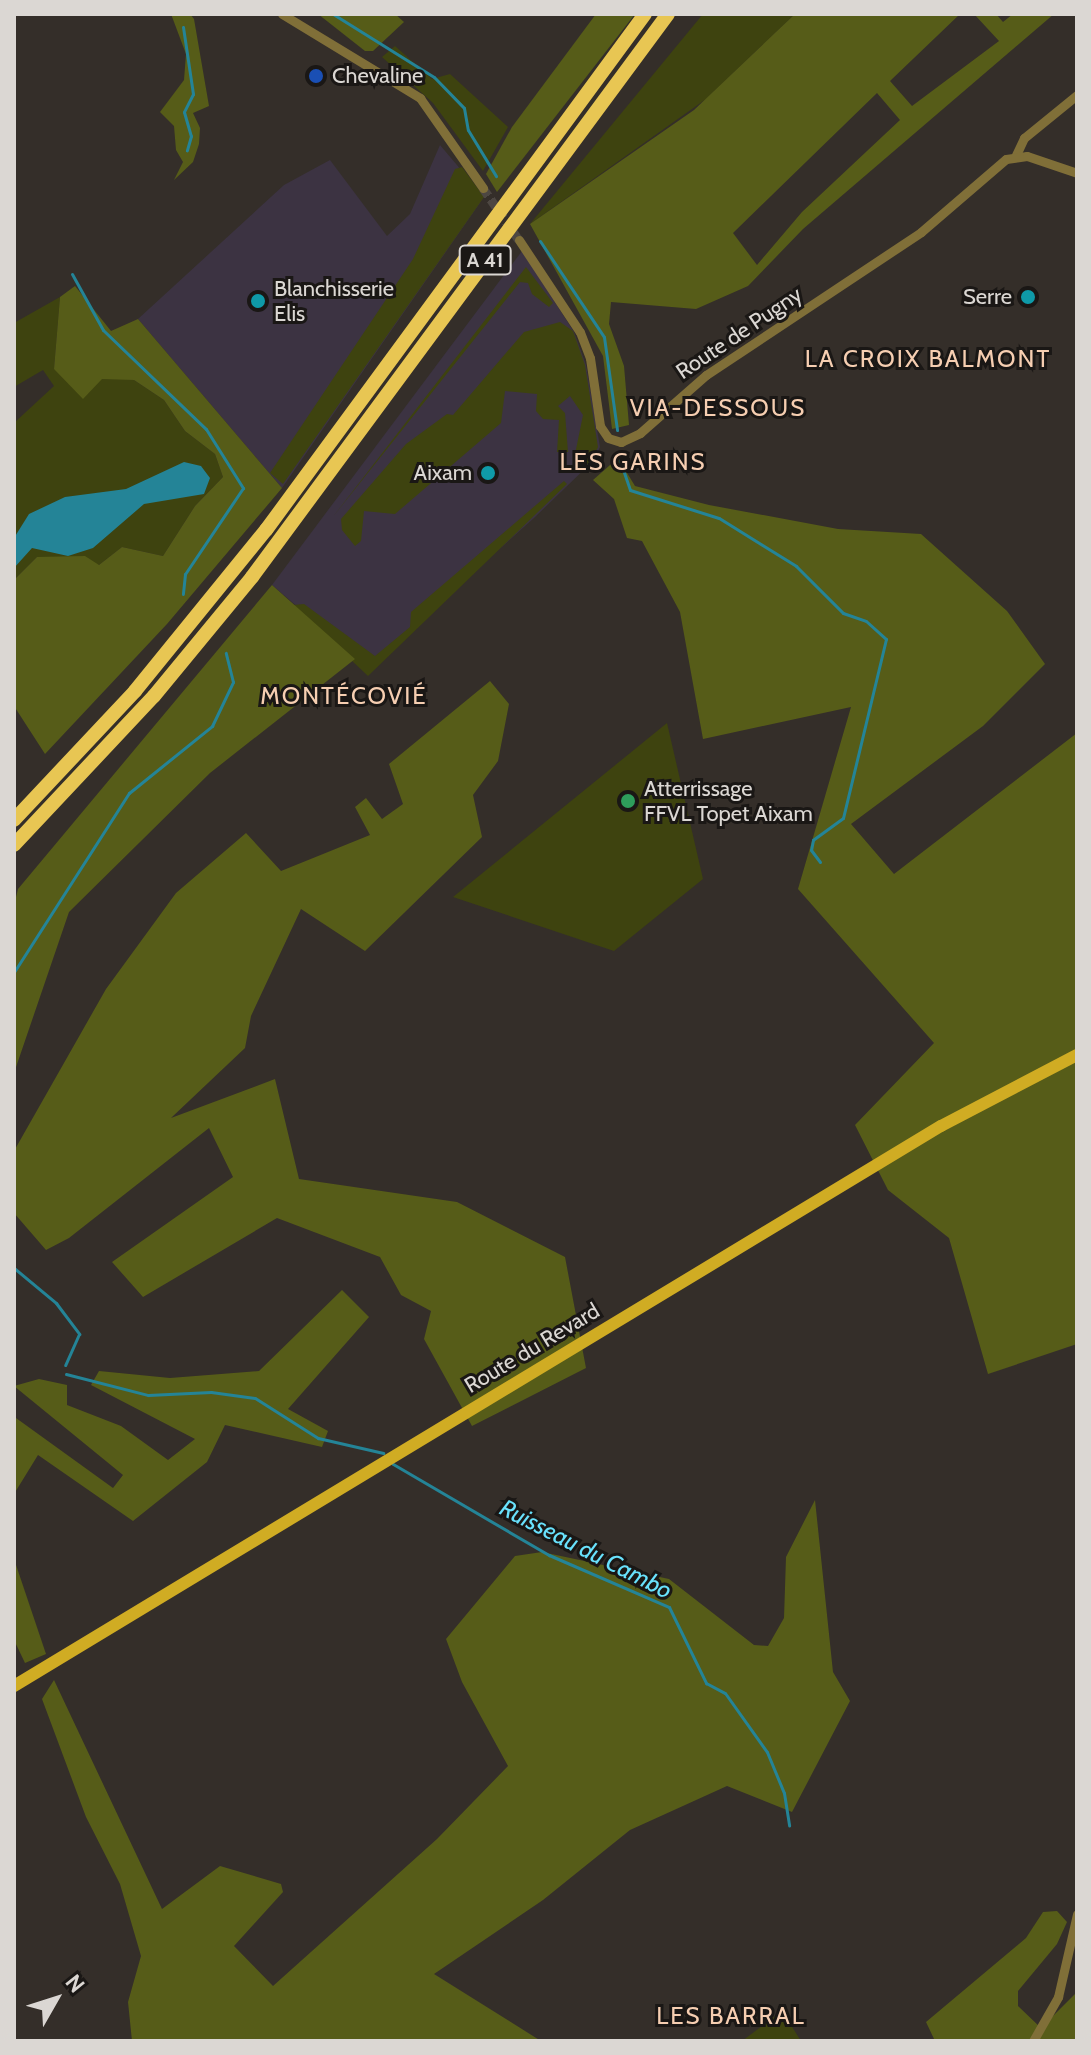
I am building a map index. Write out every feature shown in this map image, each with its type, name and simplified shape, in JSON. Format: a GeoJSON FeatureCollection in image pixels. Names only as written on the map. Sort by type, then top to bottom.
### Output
{"type":"FeatureCollection","features":[{"type":"Feature","properties":{"kind":"highway","name":"A 41"},"geometry":{"type":"LineString","coordinates":[[14,820],[135,691],[242,561],[645,14]]}},
{"type":"Feature","properties":{"kind":"highway","name":"A 41"},"geometry":{"type":"LineString","coordinates":[[14,845],[154,696],[252,577],[668,14]]}},
{"type":"Feature","properties":{"kind":"main road","name":"Route du Revard"},"geometry":{"type":"LineString","coordinates":[[14,1686],[941,1126],[1077,1055]]}},
{"type":"Feature","properties":{"kind":"street"},"geometry":{"type":"LineString","coordinates":[[282,14],[414,93],[483,188]]}},
{"type":"Feature","properties":{"kind":"street"},"geometry":{"type":"LineString","coordinates":[[1077,95],[1019,144],[1016,155],[1077,173]]}},
{"type":"Feature","properties":{"kind":"street"},"geometry":{"type":"LineString","coordinates":[[1027,156],[1036,129]]}},
{"type":"Feature","properties":{"kind":"street","name":"Route de Pugny"},"geometry":{"type":"LineString","coordinates":[[519,240],[580,332],[600,426],[608,438],[621,442],[640,433],[697,381],[896,250],[997,164],[1016,155]]}},
{"type":"Feature","properties":{"kind":"street"},"geometry":{"type":"LineString","coordinates":[[1033,2041],[1058,1997],[1077,1914]]}},
{"type":"Feature","properties":{"kind":"shaded area"},"geometry":{"type":"Polygon","coordinates":[[[440,145],[484,197],[282,488],[138,319],[284,185],[330,160],[387,236],[410,214],[440,145]]]}},
{"type":"Feature","properties":{"kind":"shaded area"},"geometry":{"type":"Polygon","coordinates":[[[522,251],[574,332],[586,365],[600,447],[594,460],[534,518],[368,667],[272,585],[522,251]]]}},
{"type":"Feature","properties":{"kind":"green space"},"geometry":{"type":"Polygon","coordinates":[[[171,14],[190,14],[194,19],[209,106],[193,113],[200,128],[199,144],[193,162],[174,180],[183,162],[176,150],[174,126],[160,112],[184,80],[186,54],[171,14]]]}},
{"type":"Feature","properties":{"kind":"green space"},"geometry":{"type":"Polygon","coordinates":[[[318,14],[395,14],[404,22],[373,51],[365,51],[318,14]]]}},
{"type":"Feature","properties":{"kind":"green space"},"geometry":{"type":"Polygon","coordinates":[[[596,14],[635,14],[497,192],[486,174],[512,127],[596,14]]]}},
{"type":"Feature","properties":{"kind":"green space"},"geometry":{"type":"Polygon","coordinates":[[[703,14],[795,14],[706,99],[530,224],[703,14]]]}},
{"type":"Feature","properties":{"kind":"green space"},"geometry":{"type":"Polygon","coordinates":[[[795,14],[960,14],[890,81],[912,106],[999,41],[974,14],[996,14],[1003,22],[1013,14],[1054,14],[803,229],[748,286],[696,309],[611,302],[609,324],[624,366],[629,425],[612,429],[603,356],[530,224],[694,110],[795,14]],[[877,93],[733,233],[757,265],[802,212],[900,120],[877,93]]]}},
{"type":"Feature","properties":{"kind":"green space"},"geometry":{"type":"Polygon","coordinates":[[[395,46],[432,79],[450,74],[508,127],[483,171],[433,103],[382,57],[395,46]]]}},
{"type":"Feature","properties":{"kind":"green space"},"geometry":{"type":"Polygon","coordinates":[[[462,167],[484,197],[283,484],[270,473],[413,259],[455,169],[462,167]]]}},
{"type":"Feature","properties":{"kind":"green space"},"geometry":{"type":"Polygon","coordinates":[[[526,267],[553,303],[549,307],[532,294],[528,283],[520,282],[332,518],[526,267]]]}},
{"type":"Feature","properties":{"kind":"green space"},"geometry":{"type":"Polygon","coordinates":[[[75,286],[111,331],[138,319],[282,488],[167,624],[45,754],[14,706],[14,580],[37,557],[85,556],[99,565],[122,547],[163,556],[195,506],[223,477],[215,454],[185,431],[164,400],[134,380],[102,379],[83,399],[54,369],[60,297],[75,286]]]}},
{"type":"Feature","properties":{"kind":"green space"},"geometry":{"type":"Polygon","coordinates":[[[60,297],[54,369],[134,380],[164,400],[185,431],[215,454],[223,477],[195,506],[163,556],[122,547],[99,565],[37,557],[14,580],[14,423],[54,386],[43,370],[14,387],[14,323],[60,297]]]}},
{"type":"Feature","properties":{"kind":"green space"},"geometry":{"type":"Polygon","coordinates":[[[560,322],[573,331],[585,365],[598,447],[582,470],[572,469],[583,415],[570,396],[558,406],[565,413],[568,452],[557,452],[559,420],[543,419],[536,411],[537,394],[505,391],[501,423],[395,514],[364,511],[361,541],[355,546],[342,530],[341,519],[406,444],[447,414],[453,415],[524,332],[560,322]]]}},
{"type":"Feature","properties":{"kind":"green space"},"geometry":{"type":"Polygon","coordinates":[[[618,458],[635,486],[709,505],[838,529],[921,534],[1007,611],[1045,664],[983,726],[851,824],[894,874],[1077,733],[1077,1344],[988,1374],[949,1238],[888,1190],[855,1125],[934,1043],[798,889],[851,707],[703,739],[680,612],[642,541],[627,538],[614,499],[593,480],[618,458]]]}},
{"type":"Feature","properties":{"kind":"green space"},"geometry":{"type":"Polygon","coordinates":[[[564,481],[567,484],[368,676],[293,605],[304,604],[375,656],[410,627],[411,612],[564,481]]]}},
{"type":"Feature","properties":{"kind":"green space"},"geometry":{"type":"Polygon","coordinates":[[[272,585],[355,659],[210,773],[69,912],[14,1073],[14,905],[18,889],[272,585]]]}},
{"type":"Feature","properties":{"kind":"green space"},"geometry":{"type":"Polygon","coordinates":[[[490,681],[509,704],[498,761],[473,795],[482,837],[365,951],[301,909],[251,1016],[245,1048],[171,1118],[275,1079],[299,1179],[457,1202],[565,1257],[586,1368],[472,1426],[424,1339],[431,1311],[401,1295],[380,1257],[277,1218],[143,1297],[112,1262],[233,1177],[209,1128],[69,1238],[46,1250],[14,1213],[14,1151],[106,989],[176,893],[246,833],[281,871],[370,835],[355,807],[366,798],[382,819],[403,804],[389,764],[490,681]]]}},
{"type":"Feature","properties":{"kind":"green space","name":"Atterrissage FFVL Topet Aixam"},"geometry":{"type":"Polygon","coordinates":[[[667,723],[703,879],[614,951],[453,897],[667,723]]]}},
{"type":"Feature","properties":{"kind":"green space"},"geometry":{"type":"Polygon","coordinates":[[[342,1290],[369,1317],[288,1409],[328,1431],[322,1447],[225,1425],[207,1462],[133,1521],[38,1455],[14,1494],[16,1418],[113,1488],[123,1475],[14,1386],[39,1379],[67,1385],[67,1405],[121,1426],[168,1460],[195,1439],[91,1385],[99,1371],[170,1378],[259,1371],[342,1290]]]}},
{"type":"Feature","properties":{"kind":"green space"},"geometry":{"type":"Polygon","coordinates":[[[815,1500],[833,1672],[850,1701],[792,1812],[727,1786],[630,1830],[543,1900],[434,1974],[541,2041],[132,2041],[128,2002],[141,1956],[120,1884],[86,1817],[42,1699],[54,1680],[162,1909],[220,1866],[281,1884],[283,1892],[234,1946],[273,1986],[437,1839],[508,1766],[462,1682],[446,1639],[515,1556],[542,1552],[669,1579],[754,1645],[768,1646],[784,1618],[786,1557],[815,1500]]]}},
{"type":"Feature","properties":{"kind":"green space"},"geometry":{"type":"Polygon","coordinates":[[[14,1559],[46,1654],[25,1663],[14,1640],[14,1559]]]}},
{"type":"Feature","properties":{"kind":"green space"},"geometry":{"type":"Polygon","coordinates":[[[1057,1911],[1067,1922],[1057,1944],[1018,1991],[1018,2006],[1041,2028],[1077,1992],[1077,2041],[935,2041],[926,2022],[1026,1938],[1043,1912],[1057,1911]]]}},
{"type":"Feature","properties":{"kind":"green space"},"geometry":{"type":"Polygon","coordinates":[[[782,2011],[801,2041],[742,2041],[782,2011]]]}},
{"type":"Feature","properties":{"kind":"water"},"geometry":{"type":"Polygon","coordinates":[[[184,462],[201,466],[210,478],[204,494],[144,504],[93,548],[68,556],[32,548],[14,568],[14,538],[29,514],[65,497],[126,489],[184,462]]]}},
{"type":"Feature","properties":{"kind":"waterway"},"geometry":{"type":"LineString","coordinates":[[333,14],[434,77],[464,108],[468,130],[496,176]]}},
{"type":"Feature","properties":{"kind":"waterway"},"geometry":{"type":"LineString","coordinates":[[183,27],[193,94],[184,112],[191,136],[187,150]]}},
{"type":"Feature","properties":{"kind":"waterway"},"geometry":{"type":"LineString","coordinates":[[540,241],[604,337],[617,430]]}},
{"type":"Feature","properties":{"kind":"waterway"},"geometry":{"type":"LineString","coordinates":[[72,274],[103,330],[206,429],[243,488],[185,574],[183,594]]}},
{"type":"Feature","properties":{"kind":"waterway"},"geometry":{"type":"LineString","coordinates":[[618,455],[630,490],[719,518],[796,566],[843,613],[866,621],[886,639],[843,818],[813,840],[811,850],[820,862]]}},
{"type":"Feature","properties":{"kind":"waterway","name":"Ruisseau du Cambo"},"geometry":{"type":"LineString","coordinates":[[14,972],[129,793],[212,726],[233,682],[226,653]]}},
{"type":"Feature","properties":{"kind":"waterway","name":"Ruisseau du Cambo"},"geometry":{"type":"LineString","coordinates":[[14,1268],[56,1303],[79,1334],[65,1365]]}},
{"type":"Feature","properties":{"kind":"waterway","name":"Ruisseau du Cambo"},"geometry":{"type":"LineString","coordinates":[[66,1374],[148,1395],[211,1392],[255,1398],[318,1438],[383,1453]]}},
{"type":"Feature","properties":{"kind":"waterway","name":"Ruisseau du Cambo"},"geometry":{"type":"LineString","coordinates":[[393,1464],[549,1555],[669,1607],[706,1683],[725,1693],[767,1752],[784,1793],[789,1826]]}},
{"type":"Feature","properties":{"kind":"tunnel"},"geometry":{"type":"LineString","coordinates":[[483,188],[519,240]]}},
{"type":"Feature","properties":{"kind":"place","name":"Chevaline"},"geometry":{"type":"Point","coordinates":[316,76]}},
{"type":"Feature","properties":{"kind":"place","name":"Serre"},"geometry":{"type":"Point","coordinates":[1028,297]}},
{"type":"Feature","properties":{"kind":"place","name":"Blanchisserie Elis"},"geometry":{"type":"Point","coordinates":[258,301]}},
{"type":"Feature","properties":{"kind":"place","name":"Aixam"},"geometry":{"type":"Point","coordinates":[488,473]}},
{"type":"Feature","properties":{"kind":"place","name":"Atterrissage FFVL Topet Aixam"},"geometry":{"type":"Point","coordinates":[628,801]}},
{"type":"Feature","properties":{"kind":"district","name":"LA CROIX BALMONT"},"geometry":{"type":"Point","coordinates":[928,359]}},
{"type":"Feature","properties":{"kind":"district","name":"VIA-DESSOUS"},"geometry":{"type":"Point","coordinates":[718,408]}},
{"type":"Feature","properties":{"kind":"district","name":"LES GARINS"},"geometry":{"type":"Point","coordinates":[633,462]}},
{"type":"Feature","properties":{"kind":"district","name":"MONTÉCOVIÉ"},"geometry":{"type":"Point","coordinates":[344,696]}},
{"type":"Feature","properties":{"kind":"district","name":"LES BARRAL"},"geometry":{"type":"Point","coordinates":[731,2016]}}]}
